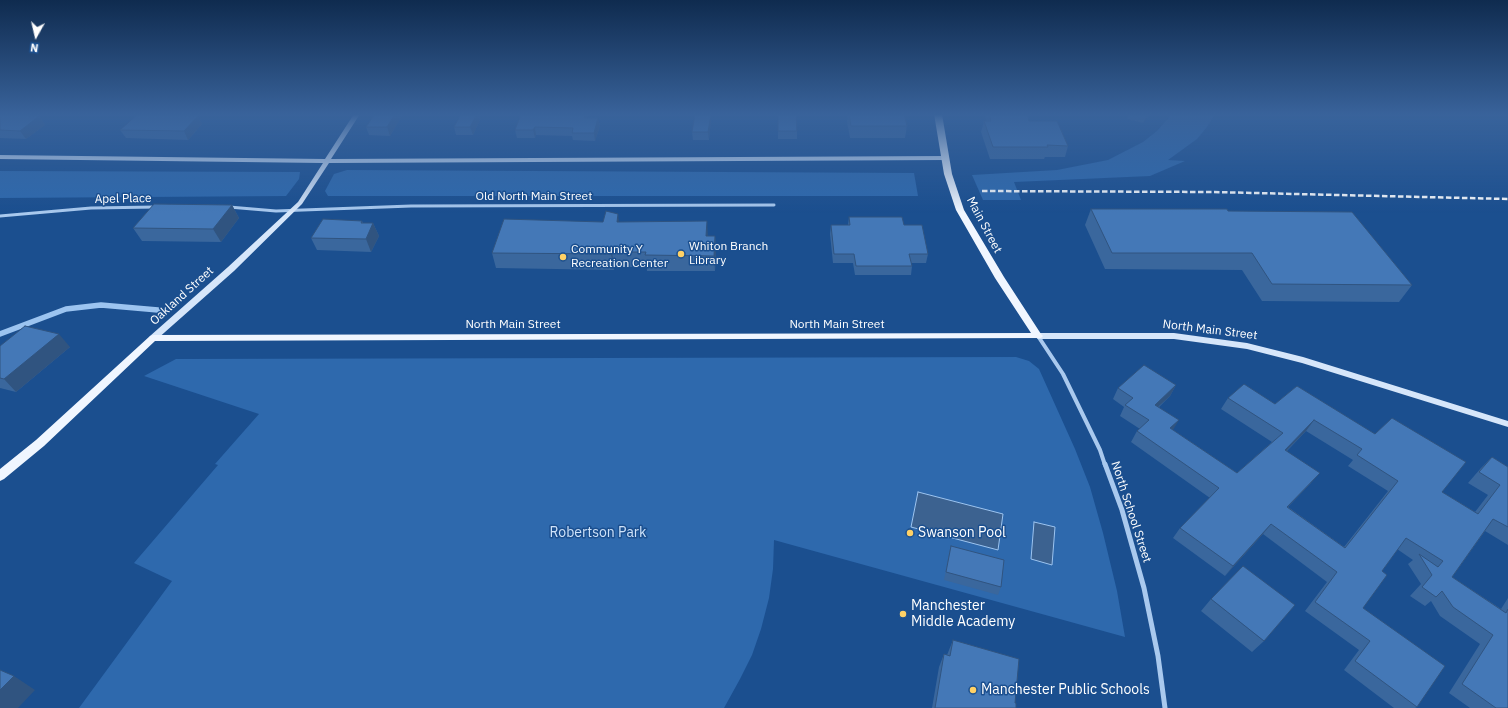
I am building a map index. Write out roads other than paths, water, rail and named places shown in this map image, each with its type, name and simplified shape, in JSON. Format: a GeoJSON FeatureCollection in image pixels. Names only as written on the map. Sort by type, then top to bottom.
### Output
{"type":"FeatureCollection","features":[{"type":"Feature","properties":{"kind":"main road","name":"Oakland Street"},"geometry":{"type":"LineString","coordinates":[[0,476],[40,443],[153,338],[231,269],[293,210],[305,196],[335,147]]}},
{"type":"Feature","properties":{"kind":"main road","name":"Main Street"},"geometry":{"type":"LineString","coordinates":[[943,147],[952,188],[965,219],[1003,284],[1038,336]]}},
{"type":"Feature","properties":{"kind":"main road"},"geometry":{"type":"LineString","coordinates":[[0,157],[326,161],[944,158]]}},
{"type":"Feature","properties":{"kind":"main road","name":"North Main Street"},"geometry":{"type":"LineString","coordinates":[[153,338],[801,338],[1174,336],[1247,346],[1310,362],[1508,424]]}},
{"type":"Feature","properties":{"kind":"street","name":"Old North Main Street"},"geometry":{"type":"LineString","coordinates":[[293,210],[418,206],[774,205]]}},
{"type":"Feature","properties":{"kind":"street","name":"Apel Place"},"geometry":{"type":"LineString","coordinates":[[0,216],[91,208],[158,207]]}},
{"type":"Feature","properties":{"kind":"street"},"geometry":{"type":"LineString","coordinates":[[227,207],[276,211],[293,210]]}},
{"type":"Feature","properties":{"kind":"street","name":"North School Street"},"geometry":{"type":"LineString","coordinates":[[1038,336],[1063,374],[1077,401],[1098,445],[1117,495],[1135,550],[1144,588],[1158,660],[1165,708]]}},
{"type":"Feature","properties":{"kind":"waterway"},"geometry":{"type":"LineString","coordinates":[[0,334],[66,309],[101,305],[158,310]]}},
{"type":"Feature","properties":{"kind":"railway"},"geometry":{"type":"LineString","coordinates":[[982,191],[1212,192],[1508,199]]}},
{"type":"Feature","properties":{"kind":"place","name":"Whiton Branch Library"},"geometry":{"type":"Point","coordinates":[681,254]}},
{"type":"Feature","properties":{"kind":"place","name":"Community Y Recreation Center"},"geometry":{"type":"Point","coordinates":[563,257]}},
{"type":"Feature","properties":{"kind":"place","name":"Swanson Pool"},"geometry":{"type":"Point","coordinates":[910,533]}},
{"type":"Feature","properties":{"kind":"place","name":"Manchester Middle Academy"},"geometry":{"type":"Point","coordinates":[903,614]}},
{"type":"Feature","properties":{"kind":"place","name":"Manchester Public Schools"},"geometry":{"type":"Point","coordinates":[973,690]}},
{"type":"Feature","properties":{"kind":"park label","name":"Robertson Park"},"geometry":{"type":"Point","coordinates":[598,533]}}]}
